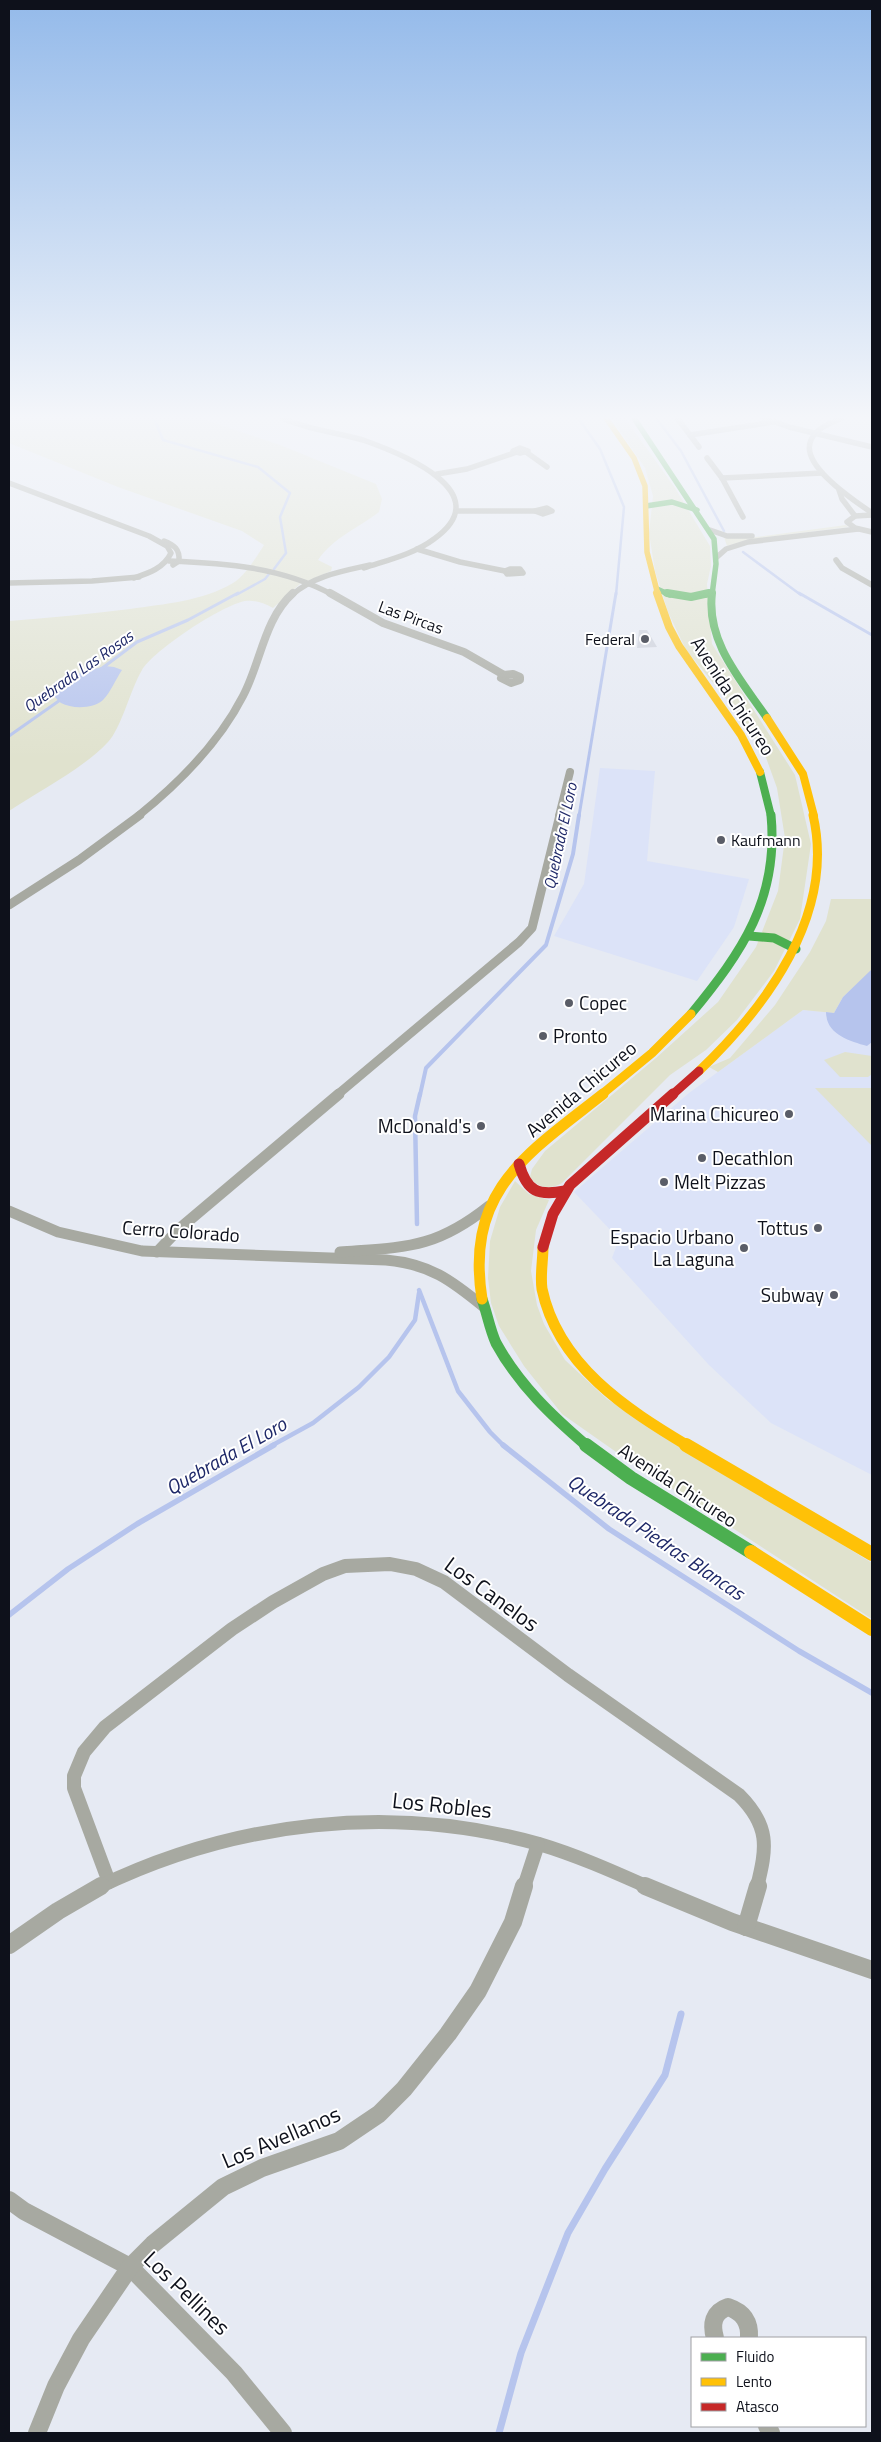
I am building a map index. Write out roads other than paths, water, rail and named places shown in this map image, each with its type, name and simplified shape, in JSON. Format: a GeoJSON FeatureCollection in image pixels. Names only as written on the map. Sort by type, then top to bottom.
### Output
{"type":"FeatureCollection","features":[{"type":"Feature","properties":{"kind":"main road","name":"Avenida Chicureo"},"geometry":{"type":"LineString","coordinates":[[647,532],[647,550],[657,589],[675,640],[739,732],[755,760],[769,796],[773,834],[770,880],[762,908],[749,936],[728,972],[711,993],[655,1049],[519,1164],[501,1185],[489,1206],[478,1244],[478,1271],[484,1306],[501,1353],[509,1367],[530,1395],[569,1432],[626,1473],[872,1629]]}},
{"type":"Feature","properties":{"kind":"main road","name":"Avenida Chicureo"},"geometry":{"type":"LineString","coordinates":[[711,532],[718,557],[712,592],[714,628],[724,656],[800,767],[814,808],[818,833],[818,869],[812,904],[796,949],[760,1006],[719,1053],[565,1191],[555,1206],[544,1232],[539,1264],[540,1280],[543,1296],[556,1330],[588,1374],[650,1421],[779,1502],[872,1554]]}},
{"type":"Feature","properties":{"kind":"main road"},"geometry":{"type":"LineString","coordinates":[[657,589],[684,598],[699,597],[712,592]]}},
{"type":"Feature","properties":{"kind":"main road"},"geometry":{"type":"LineString","coordinates":[[749,936],[774,938],[796,949]]}},
{"type":"Feature","properties":{"kind":"main road"},"geometry":{"type":"LineString","coordinates":[[519,1164],[522,1181],[531,1189],[547,1194],[565,1191]]}},
{"type":"Feature","properties":{"kind":"street"},"geometry":{"type":"LineString","coordinates":[[9,583],[134,578],[150,575],[171,567],[179,561],[180,553],[178,548],[138,532]]}},
{"type":"Feature","properties":{"kind":"street"},"geometry":{"type":"LineString","coordinates":[[277,614],[316,586],[417,549],[441,532]]}},
{"type":"Feature","properties":{"kind":"street"},"geometry":{"type":"LineString","coordinates":[[716,532],[743,537],[781,532]]}},
{"type":"Feature","properties":{"kind":"street"},"geometry":{"type":"LineString","coordinates":[[718,557],[726,549],[748,542],[833,532]]}},
{"type":"Feature","properties":{"kind":"street"},"geometry":{"type":"LineString","coordinates":[[134,578],[169,561],[171,553],[168,546],[156,539]]}},
{"type":"Feature","properties":{"kind":"street"},"geometry":{"type":"LineString","coordinates":[[417,549],[460,562],[505,571]]}},
{"type":"Feature","properties":{"kind":"street"},"geometry":{"type":"LineString","coordinates":[[836,560],[842,568],[872,585]]}},
{"type":"Feature","properties":{"kind":"street","name":"Las Pircas"},"geometry":{"type":"LineString","coordinates":[[169,561],[244,566],[263,569],[309,583],[366,616],[394,628],[475,655],[504,675]]}},
{"type":"Feature","properties":{"kind":"street"},"geometry":{"type":"LineString","coordinates":[[9,905],[119,832],[158,800],[187,771],[216,738],[239,702],[277,614],[288,598],[309,583],[336,573],[370,565]]}},
{"type":"Feature","properties":{"kind":"street"},"geometry":{"type":"LineString","coordinates":[[156,1252],[179,1229],[532,928],[570,772]]}},
{"type":"Feature","properties":{"kind":"street","name":"Cerro Colorado"},"geometry":{"type":"LineString","coordinates":[[297,1257],[424,1243],[452,1232],[489,1206]]}},
{"type":"Feature","properties":{"kind":"street","name":"Cerro Colorado"},"geometry":{"type":"LineString","coordinates":[[9,1211],[58,1232],[125,1248],[156,1252],[392,1260],[417,1263],[442,1273],[484,1306]]}},
{"type":"Feature","properties":{"kind":"street","name":"Los Canelos"},"geometry":{"type":"LineString","coordinates":[[109,1882],[74,1788],[77,1766],[94,1738],[105,1727],[177,1670],[232,1629],[287,1594],[323,1574],[345,1566],[390,1564],[416,1569],[444,1582],[596,1695],[724,1784],[747,1803],[759,1820],[763,1852],[758,1886],[746,1927]]}},
{"type":"Feature","properties":{"kind":"street","name":"Los Robles"},"geometry":{"type":"LineString","coordinates":[[9,1945],[109,1882],[197,1849],[268,1831],[320,1824],[382,1821],[475,1830],[538,1844],[596,1864],[684,1903],[746,1927],[872,1970]]}},
{"type":"Feature","properties":{"kind":"street","name":"Los Avellanos"},"geometry":{"type":"LineString","coordinates":[[36,2433],[76,2346],[130,2267],[186,2215],[223,2186],[262,2168],[339,2141],[368,2122],[392,2101],[448,2034],[478,1991],[513,1922],[538,1844]]}},
{"type":"Feature","properties":{"kind":"street","name":"Los Pellines"},"geometry":{"type":"LineString","coordinates":[[9,2200],[24,2211],[100,2254],[130,2267],[234,2373],[283,2433]]}},
{"type":"Feature","properties":{"kind":"street"},"geometry":{"type":"LineString","coordinates":[[715,2337],[713,2320],[716,2313],[728,2307],[742,2313],[747,2319],[749,2337]]}},
{"type":"Feature","properties":{"kind":"water"},"geometry":{"type":"Polygon","coordinates":[[[105,666],[122,670],[108,694],[99,703],[82,707],[66,705],[61,703],[50,692],[54,683],[60,679],[105,666]]]}},
{"type":"Feature","properties":{"kind":"water"},"geometry":{"type":"Polygon","coordinates":[[[871,970],[872,1042],[867,1046],[846,1039],[834,1031],[827,1020],[826,1012],[834,1013],[843,997],[871,970]]]}},
{"type":"Feature","properties":{"kind":"waterway","name":"Quebrada Las Rosas"},"geometry":{"type":"LineString","coordinates":[[274,569],[286,553],[282,532]]}},
{"type":"Feature","properties":{"kind":"waterway","name":"Quebrada El Loro"},"geometry":{"type":"LineString","coordinates":[[616,595],[622,532]]}},
{"type":"Feature","properties":{"kind":"waterway"},"geometry":{"type":"LineString","coordinates":[[743,552],[801,595]]}},
{"type":"Feature","properties":{"kind":"waterway","name":"Quebrada Las Rosas"},"geometry":{"type":"LineString","coordinates":[[236,595],[265,579],[269,574]]}},
{"type":"Feature","properties":{"kind":"waterway","name":"Quebrada Las Rosas"},"geometry":{"type":"LineString","coordinates":[[101,669],[137,642],[188,620],[238,593]]}},
{"type":"Feature","properties":{"kind":"waterway","name":"Quebrada El Loro"},"geometry":{"type":"LineString","coordinates":[[579,816],[616,593]]}},
{"type":"Feature","properties":{"kind":"waterway"},"geometry":{"type":"LineString","coordinates":[[799,593],[872,635]]}},
{"type":"Feature","properties":{"kind":"waterway","name":"Quebrada Las Rosas"},"geometry":{"type":"LineString","coordinates":[[9,736],[63,698]]}},
{"type":"Feature","properties":{"kind":"waterway","name":"Quebrada El Loro"},"geometry":{"type":"LineString","coordinates":[[420,1095],[426,1068],[546,945],[573,854],[579,815]]}},
{"type":"Feature","properties":{"kind":"waterway","name":"Quebrada El Loro"},"geometry":{"type":"LineString","coordinates":[[417,1224],[415,1116],[420,1094]]}},
{"type":"Feature","properties":{"kind":"waterway","name":"Quebrada Piedras Blancas"},"geometry":{"type":"LineString","coordinates":[[419,1290],[458,1391],[490,1432],[503,1445]]}},
{"type":"Feature","properties":{"kind":"waterway","name":"Quebrada El Loro"},"geometry":{"type":"LineString","coordinates":[[271,1446],[313,1423],[359,1387],[389,1357],[415,1320],[419,1293]]}},
{"type":"Feature","properties":{"kind":"waterway","name":"Quebrada El Loro"},"geometry":{"type":"LineString","coordinates":[[9,1615],[68,1569],[137,1524],[274,1445]]}},
{"type":"Feature","properties":{"kind":"waterway","name":"Quebrada Piedras Blancas"},"geometry":{"type":"LineString","coordinates":[[503,1445],[609,1529],[799,1651],[872,1693]]}},
{"type":"Feature","properties":{"kind":"waterway"},"geometry":{"type":"LineString","coordinates":[[499,2433],[521,2353],[568,2233],[605,2169],[665,2075],[681,2014]]}},
{"type":"Feature","properties":{"kind":"place","name":"Federal"},"geometry":{"type":"Point","coordinates":[645,639]}},
{"type":"Feature","properties":{"kind":"place","name":"Kaufmann"},"geometry":{"type":"Point","coordinates":[721,840]}},
{"type":"Feature","properties":{"kind":"place","name":"Copec"},"geometry":{"type":"Point","coordinates":[569,1003]}},
{"type":"Feature","properties":{"kind":"place","name":"Pronto"},"geometry":{"type":"Point","coordinates":[543,1036]}},
{"type":"Feature","properties":{"kind":"place","name":"Marina Chicureo"},"geometry":{"type":"Point","coordinates":[789,1114]}},
{"type":"Feature","properties":{"kind":"place","name":"McDonald's"},"geometry":{"type":"Point","coordinates":[481,1126]}},
{"type":"Feature","properties":{"kind":"place","name":"Decathlon"},"geometry":{"type":"Point","coordinates":[702,1158]}},
{"type":"Feature","properties":{"kind":"place","name":"Melt Pizzas"},"geometry":{"type":"Point","coordinates":[664,1182]}},
{"type":"Feature","properties":{"kind":"place","name":"Tottus"},"geometry":{"type":"Point","coordinates":[818,1228]}},
{"type":"Feature","properties":{"kind":"place","name":"Espacio Urbano La Laguna"},"geometry":{"type":"Point","coordinates":[744,1248]}},
{"type":"Feature","properties":{"kind":"place","name":"Subway"},"geometry":{"type":"Point","coordinates":[834,1295]}}]}
